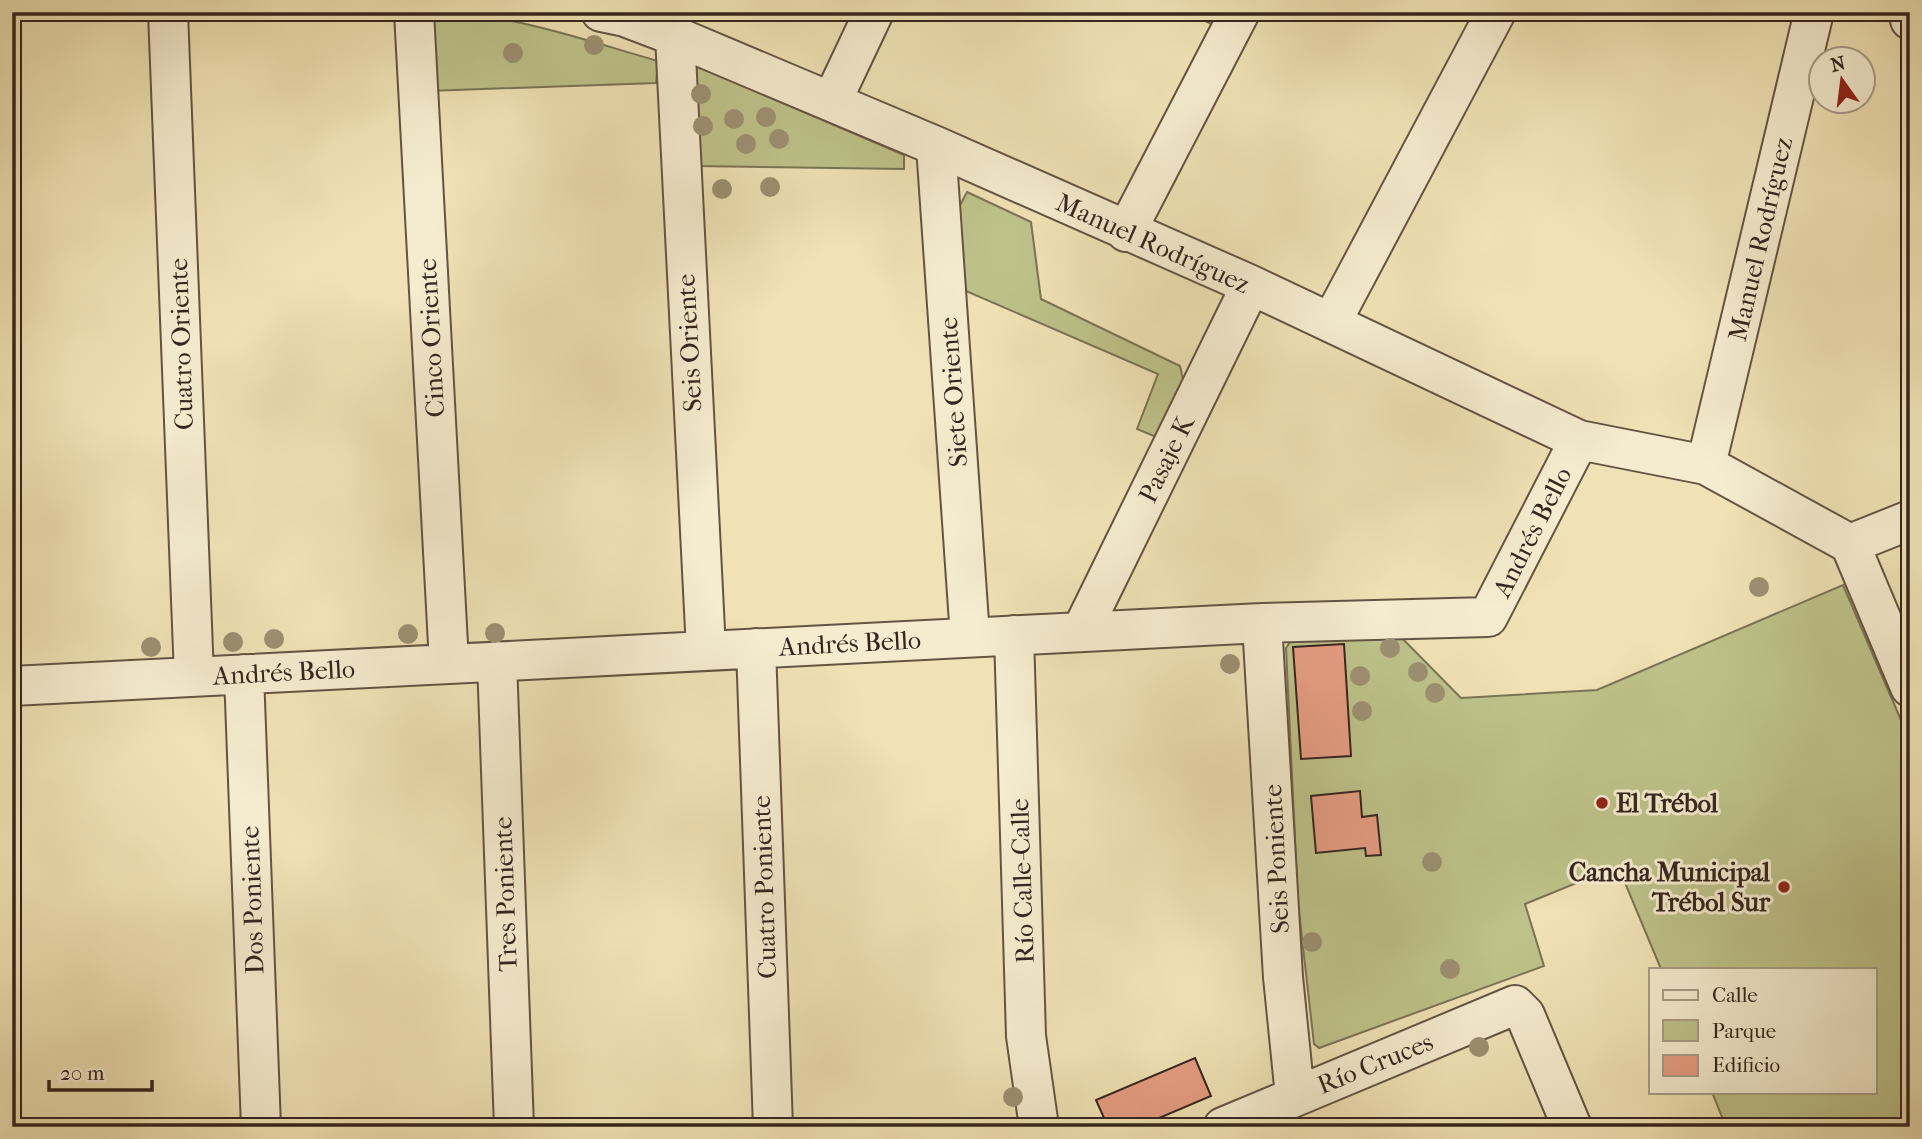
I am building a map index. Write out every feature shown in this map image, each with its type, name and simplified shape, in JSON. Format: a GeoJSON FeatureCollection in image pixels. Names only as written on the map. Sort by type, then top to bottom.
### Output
{"type":"FeatureCollection","features":[{"type":"Feature","properties":{"kind":"street","name":"Cuatro Oriente"},"geometry":{"type":"LineString","coordinates":[[167,12],[194,677]]}},
{"type":"Feature","properties":{"kind":"street","name":"Cinco Oriente"},"geometry":{"type":"LineString","coordinates":[[414,12],[449,663]]}},
{"type":"Feature","properties":{"kind":"street"},"geometry":{"type":"LineString","coordinates":[[832,101],[874,12]]}},
{"type":"Feature","properties":{"kind":"street"},"geometry":{"type":"LineString","coordinates":[[1126,232],[1240,12]]}},
{"type":"Feature","properties":{"kind":"street"},"geometry":{"type":"LineString","coordinates":[[1331,323],[1496,12]]}},
{"type":"Feature","properties":{"kind":"street","name":"Manuel Rodríguez"},"geometry":{"type":"LineString","coordinates":[[1706,465],[1814,12]]}},
{"type":"Feature","properties":{"kind":"street"},"geometry":{"type":"LineString","coordinates":[[1908,12],[1910,20]]}},
{"type":"Feature","properties":{"kind":"street","name":"Manuel Rodríguez"},"geometry":{"type":"LineString","coordinates":[[614,14],[675,36],[832,101],[1251,285],[1579,440],[1706,465],[1850,544]]}},
{"type":"Feature","properties":{"kind":"street","name":"Seis Oriente"},"geometry":{"type":"LineString","coordinates":[[675,36],[706,650]]}},
{"type":"Feature","properties":{"kind":"street","name":"Siete Oriente"},"geometry":{"type":"LineString","coordinates":[[936,146],[970,637]]}},
{"type":"Feature","properties":{"kind":"street","name":"Pasaje K"},"geometry":{"type":"LineString","coordinates":[[1081,632],[1251,285]]}},
{"type":"Feature","properties":{"kind":"street","name":"Andrés Bello"},"geometry":{"type":"LineString","coordinates":[[12,686],[1262,623],[1488,617],[1579,440]]}},
{"type":"Feature","properties":{"kind":"street"},"geometry":{"type":"LineString","coordinates":[[1910,520],[1850,544],[1910,687]]}},
{"type":"Feature","properties":{"kind":"street","name":"Seis Poniente"},"geometry":{"type":"LineString","coordinates":[[1262,623],[1283,977],[1295,1096]]}},
{"type":"Feature","properties":{"kind":"street","name":"Río Calle-Calle"},"geometry":{"type":"LineString","coordinates":[[1014,635],[1026,1035],[1039,1127]]}},
{"type":"Feature","properties":{"kind":"street","name":"Cuatro Poniente"},"geometry":{"type":"LineString","coordinates":[[755,648],[773,1127]]}},
{"type":"Feature","properties":{"kind":"street","name":"Tres Poniente"},"geometry":{"type":"LineString","coordinates":[[497,661],[514,1127]]}},
{"type":"Feature","properties":{"kind":"street","name":"Dos Poniente"},"geometry":{"type":"LineString","coordinates":[[244,674],[261,1127]]}},
{"type":"Feature","properties":{"kind":"street","name":"Río Cruces"},"geometry":{"type":"LineString","coordinates":[[1223,1127],[1515,1005],[1525,1015],[1572,1127]]}},
{"type":"Feature","properties":{"kind":"green space"},"geometry":{"type":"Polygon","coordinates":[[[429,12],[458,13],[516,22],[658,61],[656,83],[428,91],[429,12]]]}},
{"type":"Feature","properties":{"kind":"green space"},"geometry":{"type":"Polygon","coordinates":[[[1187,12],[1222,12],[1215,26],[1187,12]]]}},
{"type":"Feature","properties":{"kind":"green space"},"geometry":{"type":"Polygon","coordinates":[[[690,63],[904,155],[904,169],[694,166],[690,63]]]}},
{"type":"Feature","properties":{"kind":"green space"},"geometry":{"type":"Polygon","coordinates":[[[967,192],[1031,222],[1041,299],[1180,366],[1185,388],[1161,439],[1137,429],[1158,374],[966,291],[957,211],[967,192]]]}},
{"type":"Feature","properties":{"kind":"green space","name":"El Trébol"},"geometry":{"type":"Polygon","coordinates":[[[1843,585],[1910,741],[1910,1114],[1879,1127],[1726,1127],[1713,1094],[1876,1094],[1876,968],[1661,968],[1618,866],[1525,904],[1544,966],[1319,1048],[1314,1044],[1298,903],[1286,648],[1295,635],[1395,631],[1461,698],[1597,690],[1843,585]]]}},
{"type":"Feature","properties":{"kind":"building"},"geometry":{"type":"Polygon","coordinates":[[[1344,644],[1351,756],[1301,759],[1293,647],[1344,644]]]}},
{"type":"Feature","properties":{"kind":"building"},"geometry":{"type":"Polygon","coordinates":[[[1360,791],[1362,817],[1377,815],[1381,855],[1366,856],[1365,848],[1316,853],[1311,796],[1360,791]]]}},
{"type":"Feature","properties":{"kind":"building"},"geometry":{"type":"Polygon","coordinates":[[[1195,1058],[1211,1096],[1138,1127],[1108,1127],[1096,1100],[1195,1058]]]}},
{"type":"Feature","properties":{"kind":"place","name":"El Trébol"},"geometry":{"type":"Point","coordinates":[1602,803]}},
{"type":"Feature","properties":{"kind":"place","name":"Cancha Municipal Trébol Sur"},"geometry":{"type":"Point","coordinates":[1784,887]}}]}
